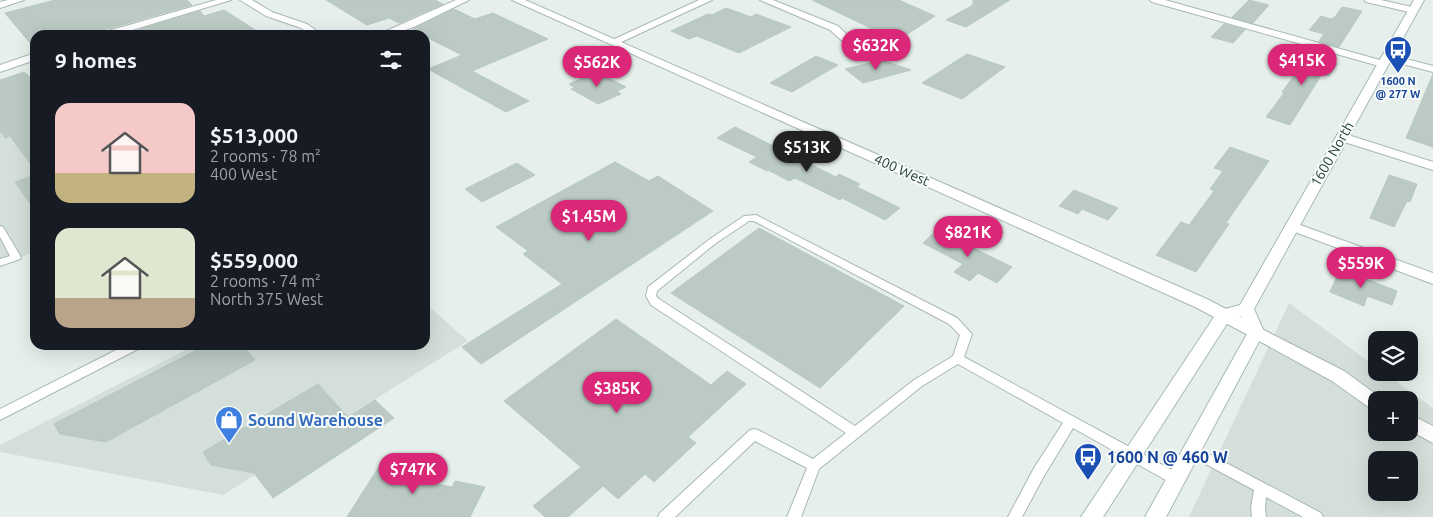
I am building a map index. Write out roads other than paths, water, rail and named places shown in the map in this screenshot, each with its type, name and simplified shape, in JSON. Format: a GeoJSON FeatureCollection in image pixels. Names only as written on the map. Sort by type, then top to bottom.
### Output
{"type":"FeatureCollection","features":[{"type":"Feature","properties":{"kind":"street"},"geometry":{"type":"LineString","coordinates":[[0,5],[19,0]]}},
{"type":"Feature","properties":{"kind":"street"},"geometry":{"type":"LineString","coordinates":[[122,30],[226,0]]}},
{"type":"Feature","properties":{"kind":"street"},"geometry":{"type":"LineString","coordinates":[[246,0],[269,14],[304,26],[308,30]]}},
{"type":"Feature","properties":{"kind":"street"},"geometry":{"type":"LineString","coordinates":[[397,30],[464,0]]}},
{"type":"Feature","properties":{"kind":"street"},"geometry":{"type":"LineString","coordinates":[[612,42],[707,0]]}},
{"type":"Feature","properties":{"kind":"street"},"geometry":{"type":"LineString","coordinates":[[765,0],[834,28],[852,44]]}},
{"type":"Feature","properties":{"kind":"street"},"geometry":{"type":"LineString","coordinates":[[1155,0],[1385,61],[1433,69]]}},
{"type":"Feature","properties":{"kind":"street"},"geometry":{"type":"LineString","coordinates":[[1369,0],[1416,5]]}},
{"type":"Feature","properties":{"kind":"street","name":"400 West"},"geometry":{"type":"LineString","coordinates":[[522,1],[1201,303],[1338,376],[1368,397]]}},
{"type":"Feature","properties":{"kind":"street"},"geometry":{"type":"LineString","coordinates":[[1197,11],[1207,2]]}},
{"type":"Feature","properties":{"kind":"street","name":"1600 North"},"geometry":{"type":"LineString","coordinates":[[1246,309],[1416,5]]}},
{"type":"Feature","properties":{"kind":"street"},"geometry":{"type":"LineString","coordinates":[[0,69],[30,58]]}},
{"type":"Feature","properties":{"kind":"street"},"geometry":{"type":"LineString","coordinates":[[1342,137],[1433,166]]}},
{"type":"Feature","properties":{"kind":"street"},"geometry":{"type":"LineString","coordinates":[[1292,226],[1433,279]]}},
{"type":"Feature","properties":{"kind":"street"},"geometry":{"type":"LineString","coordinates":[[1091,517],[1224,315],[1246,309],[1256,332],[1155,517]]}},
{"type":"Feature","properties":{"kind":"street"},"geometry":{"type":"LineString","coordinates":[[1418,426],[1433,435]]}},
{"type":"Feature","properties":{"kind":"lane"},"geometry":{"type":"LineString","coordinates":[[794,517],[814,466],[855,433],[918,382],[958,358],[966,334],[953,321],[756,218],[747,218],[713,241],[652,290],[651,296],[655,302],[855,433]]}},
{"type":"Feature","properties":{"kind":"lane"},"geometry":{"type":"LineString","coordinates":[[0,229],[16,257],[0,263]]}},
{"type":"Feature","properties":{"kind":"lane"},"geometry":{"type":"LineString","coordinates":[[0,414],[126,350]]}},
{"type":"Feature","properties":{"kind":"lane"},"geometry":{"type":"LineString","coordinates":[[958,358],[1176,480]]}},
{"type":"Feature","properties":{"kind":"lane"},"geometry":{"type":"LineString","coordinates":[[1016,517],[1039,472],[1071,420]]}},
{"type":"Feature","properties":{"kind":"lane"},"geometry":{"type":"LineString","coordinates":[[665,517],[754,434],[814,466]]}},
{"type":"Feature","properties":{"kind":"lane"},"geometry":{"type":"LineString","coordinates":[[1192,450],[1316,517]]}},
{"type":"Feature","properties":{"kind":"lane"},"geometry":{"type":"LineString","coordinates":[[1259,517],[1258,508],[1261,487]]}},
{"type":"Feature","properties":{"kind":"place","name":"1600 N @ 277 W"},"geometry":{"type":"Point","coordinates":[1398,74]}},
{"type":"Feature","properties":{"kind":"place","name":"Sound Warehouse"},"geometry":{"type":"Point","coordinates":[229,444]}},
{"type":"Feature","properties":{"kind":"place","name":"1600 N @ 460 W"},"geometry":{"type":"Point","coordinates":[1088,481]}}]}
